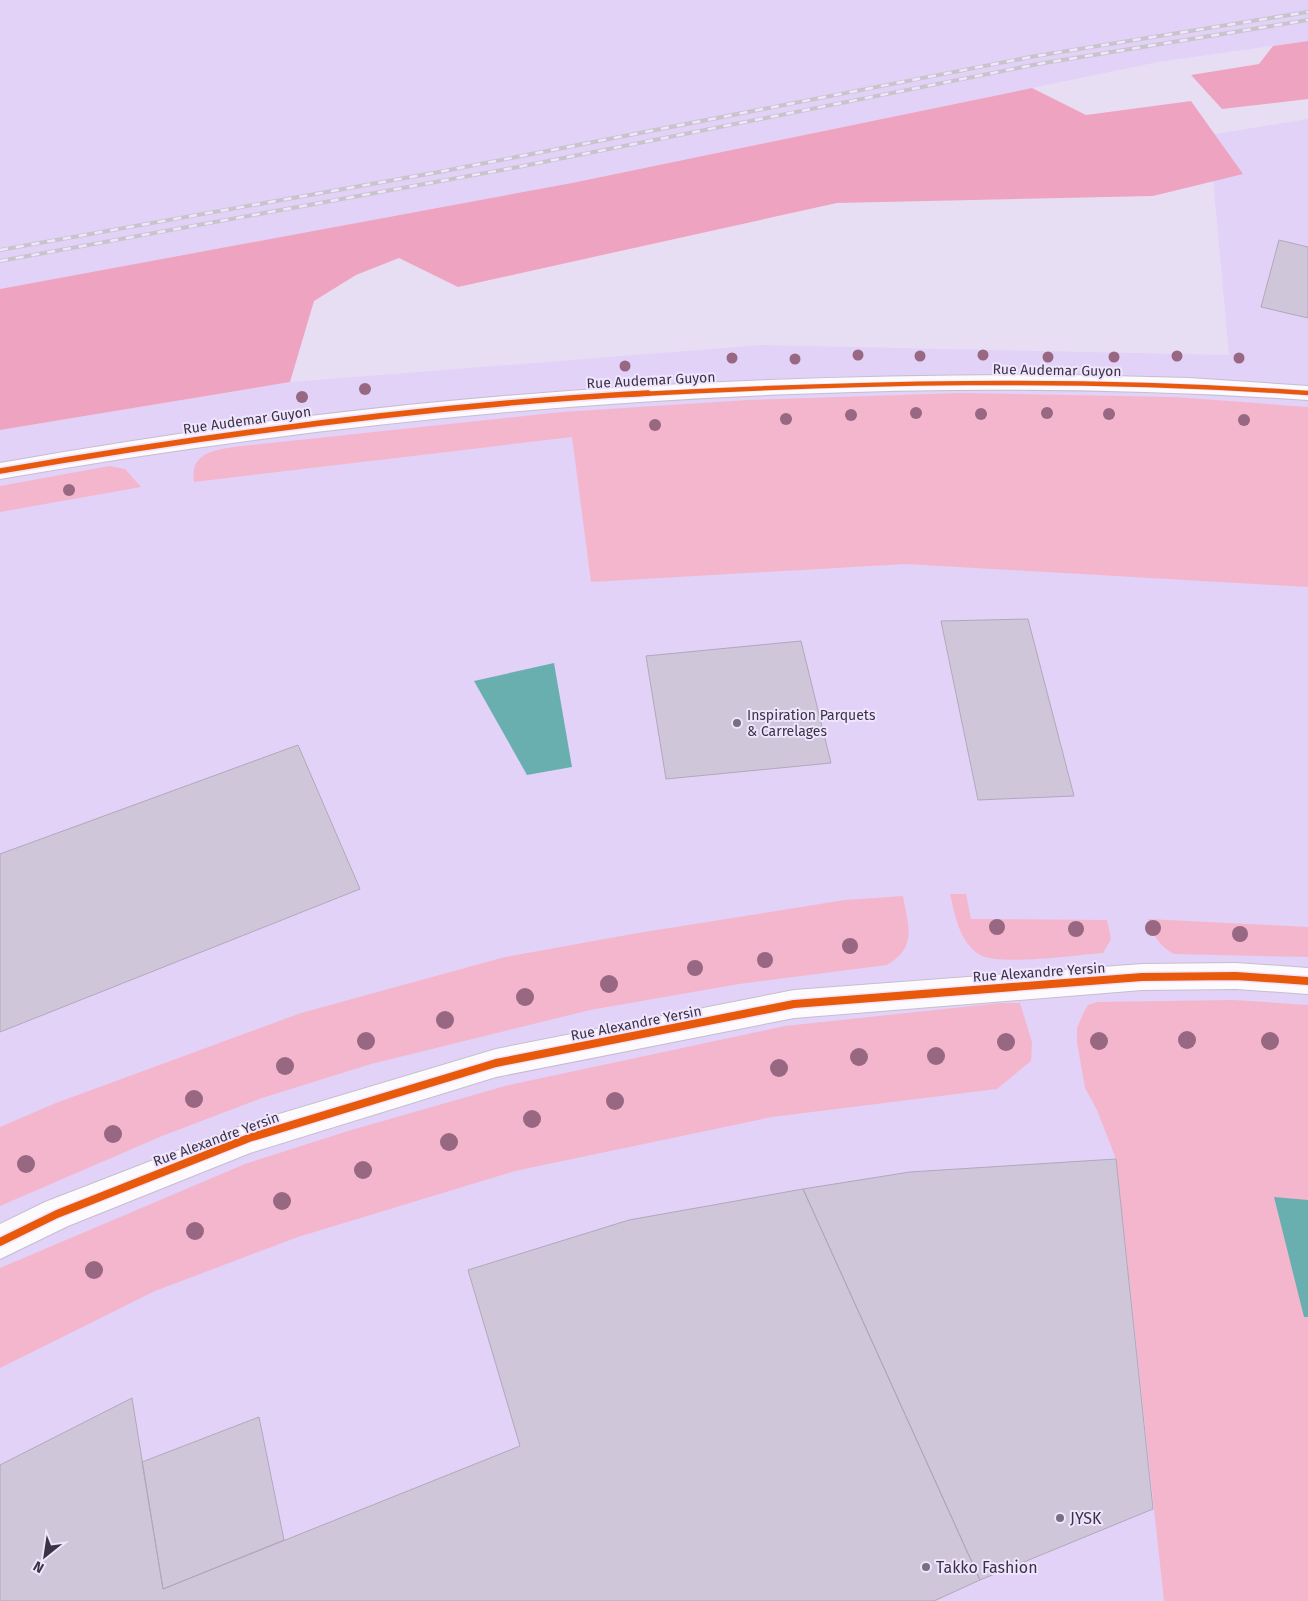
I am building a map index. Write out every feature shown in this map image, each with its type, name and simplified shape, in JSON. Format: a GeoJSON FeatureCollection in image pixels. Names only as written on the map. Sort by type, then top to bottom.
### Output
{"type":"FeatureCollection","features":[{"type":"Feature","properties":{"kind":"street","name":"Rue Audemar Guyon"},"geometry":{"type":"LineString","coordinates":[[0,471],[273,428],[606,394],[776,386],[958,381],[1164,384],[1308,393]]}},
{"type":"Feature","properties":{"kind":"street","name":"Rue Alexandre Yersin"},"geometry":{"type":"LineString","coordinates":[[0,1242],[57,1214],[249,1138],[505,1061],[794,1004],[1142,977],[1236,976],[1308,981]]}},
{"type":"Feature","properties":{"kind":"shaded area"},"geometry":{"type":"Polygon","coordinates":[[[0,0],[1308,0],[1308,41],[1158,62],[572,183],[0,289],[0,0]]]}},
{"type":"Feature","properties":{"kind":"shaded area"},"geometry":{"type":"Polygon","coordinates":[[[1308,41],[1308,99],[1222,109],[1191,75],[1259,64],[1273,46],[1308,41]]]}},
{"type":"Feature","properties":{"kind":"shaded area"},"geometry":{"type":"Polygon","coordinates":[[[1032,88],[1086,115],[1191,101],[1243,174],[1153,196],[837,203],[458,287],[399,258],[356,275],[314,301],[290,382],[0,430],[0,289],[572,183],[1032,88]]]}},
{"type":"Feature","properties":{"kind":"shaded area"},"geometry":{"type":"Polygon","coordinates":[[[1308,119],[1308,1601],[0,1601],[0,430],[290,382],[762,345],[1229,355],[1209,135],[1308,119]]]}},
{"type":"Feature","properties":{"kind":"shaded area"},"geometry":{"type":"Polygon","coordinates":[[[962,393],[1175,397],[1308,407],[1308,587],[906,564],[591,582],[572,437],[194,482],[195,465],[199,460],[210,452],[233,447],[562,412],[748,400],[962,393]]]}},
{"type":"Feature","properties":{"kind":"shaded area"},"geometry":{"type":"Polygon","coordinates":[[[109,466],[125,469],[141,487],[0,512],[0,486],[109,466]]]}},
{"type":"Feature","properties":{"kind":"shaded area"},"geometry":{"type":"Polygon","coordinates":[[[554,663],[572,767],[527,775],[474,681],[554,663]]]}},
{"type":"Feature","properties":{"kind":"shaded area"},"geometry":{"type":"Polygon","coordinates":[[[950,894],[966,894],[971,919],[1107,920],[1111,939],[1103,953],[1021,960],[990,958],[980,955],[967,943],[959,928],[950,894]]]}},
{"type":"Feature","properties":{"kind":"shaded area"},"geometry":{"type":"Polygon","coordinates":[[[903,896],[908,926],[907,943],[897,958],[887,965],[739,984],[590,1010],[371,1064],[262,1098],[162,1136],[0,1206],[0,1127],[56,1103],[301,1013],[505,957],[638,933],[845,900],[903,896]]]}},
{"type":"Feature","properties":{"kind":"shaded area"},"geometry":{"type":"Polygon","coordinates":[[[1148,919],[1308,927],[1308,957],[1174,954],[1157,939],[1148,919]]]}},
{"type":"Feature","properties":{"kind":"shaded area"},"geometry":{"type":"Polygon","coordinates":[[[1233,1000],[1308,1005],[1308,1601],[1164,1601],[1116,1159],[1097,1110],[1085,1088],[1077,1042],[1077,1028],[1083,1014],[1088,1005],[1097,1002],[1233,1000]]]}},
{"type":"Feature","properties":{"kind":"shaded area"},"geometry":{"type":"Polygon","coordinates":[[[1000,1003],[1020,1003],[1032,1042],[1031,1061],[997,1089],[772,1117],[515,1171],[298,1237],[155,1291],[0,1368],[0,1268],[245,1164],[348,1131],[505,1086],[785,1026],[1000,1003]]]}},
{"type":"Feature","properties":{"kind":"shaded area"},"geometry":{"type":"Polygon","coordinates":[[[1274,1197],[1308,1200],[1308,1317],[1304,1317],[1274,1197]]]}},
{"type":"Feature","properties":{"kind":"building"},"geometry":{"type":"Polygon","coordinates":[[[1279,240],[1308,247],[1308,318],[1261,307],[1279,240]]]}},
{"type":"Feature","properties":{"kind":"building"},"geometry":{"type":"Polygon","coordinates":[[[1028,619],[1074,796],[978,800],[941,621],[1028,619]]]}},
{"type":"Feature","properties":{"kind":"building"},"geometry":{"type":"Polygon","coordinates":[[[801,641],[831,763],[666,779],[646,656],[801,641]]]}},
{"type":"Feature","properties":{"kind":"building"},"geometry":{"type":"Polygon","coordinates":[[[298,745],[360,889],[0,1032],[0,854],[298,745]]]}},
{"type":"Feature","properties":{"kind":"building"},"geometry":{"type":"Polygon","coordinates":[[[1116,1159],[1153,1509],[980,1580],[803,1189],[910,1172],[1116,1159]]]}},
{"type":"Feature","properties":{"kind":"building"},"geometry":{"type":"Polygon","coordinates":[[[803,1189],[980,1580],[934,1601],[0,1601],[0,1465],[132,1398],[163,1589],[520,1446],[468,1270],[629,1220],[803,1189]]]}},
{"type":"Feature","properties":{"kind":"building"},"geometry":{"type":"Polygon","coordinates":[[[259,1417],[284,1540],[163,1589],[142,1462],[259,1417]]]}},
{"type":"Feature","properties":{"kind":"railway"},"geometry":{"type":"LineString","coordinates":[[0,250],[439,172],[1036,56],[1308,12]]}},
{"type":"Feature","properties":{"kind":"railway"},"geometry":{"type":"LineString","coordinates":[[0,261],[518,167],[1038,64],[1308,20]]}},
{"type":"Feature","properties":{"kind":"cycle path"},"geometry":{"type":"LineString","coordinates":[[0,471],[103,453],[311,423],[519,402],[624,395],[728,389],[952,382],[1130,383],[1308,393]]}},
{"type":"Feature","properties":{"kind":"cycle path"},"geometry":{"type":"LineString","coordinates":[[0,1242],[57,1214],[249,1138],[496,1063],[794,1004],[1142,977],[1236,976],[1308,981]]}},
{"type":"Feature","properties":{"kind":"place","name":"Inspiration Parquets & Carrelages"},"geometry":{"type":"Point","coordinates":[737,723]}},
{"type":"Feature","properties":{"kind":"place","name":"JYSK"},"geometry":{"type":"Point","coordinates":[1060,1518]}},
{"type":"Feature","properties":{"kind":"place","name":"Takko Fashion"},"geometry":{"type":"Point","coordinates":[926,1567]}}]}
